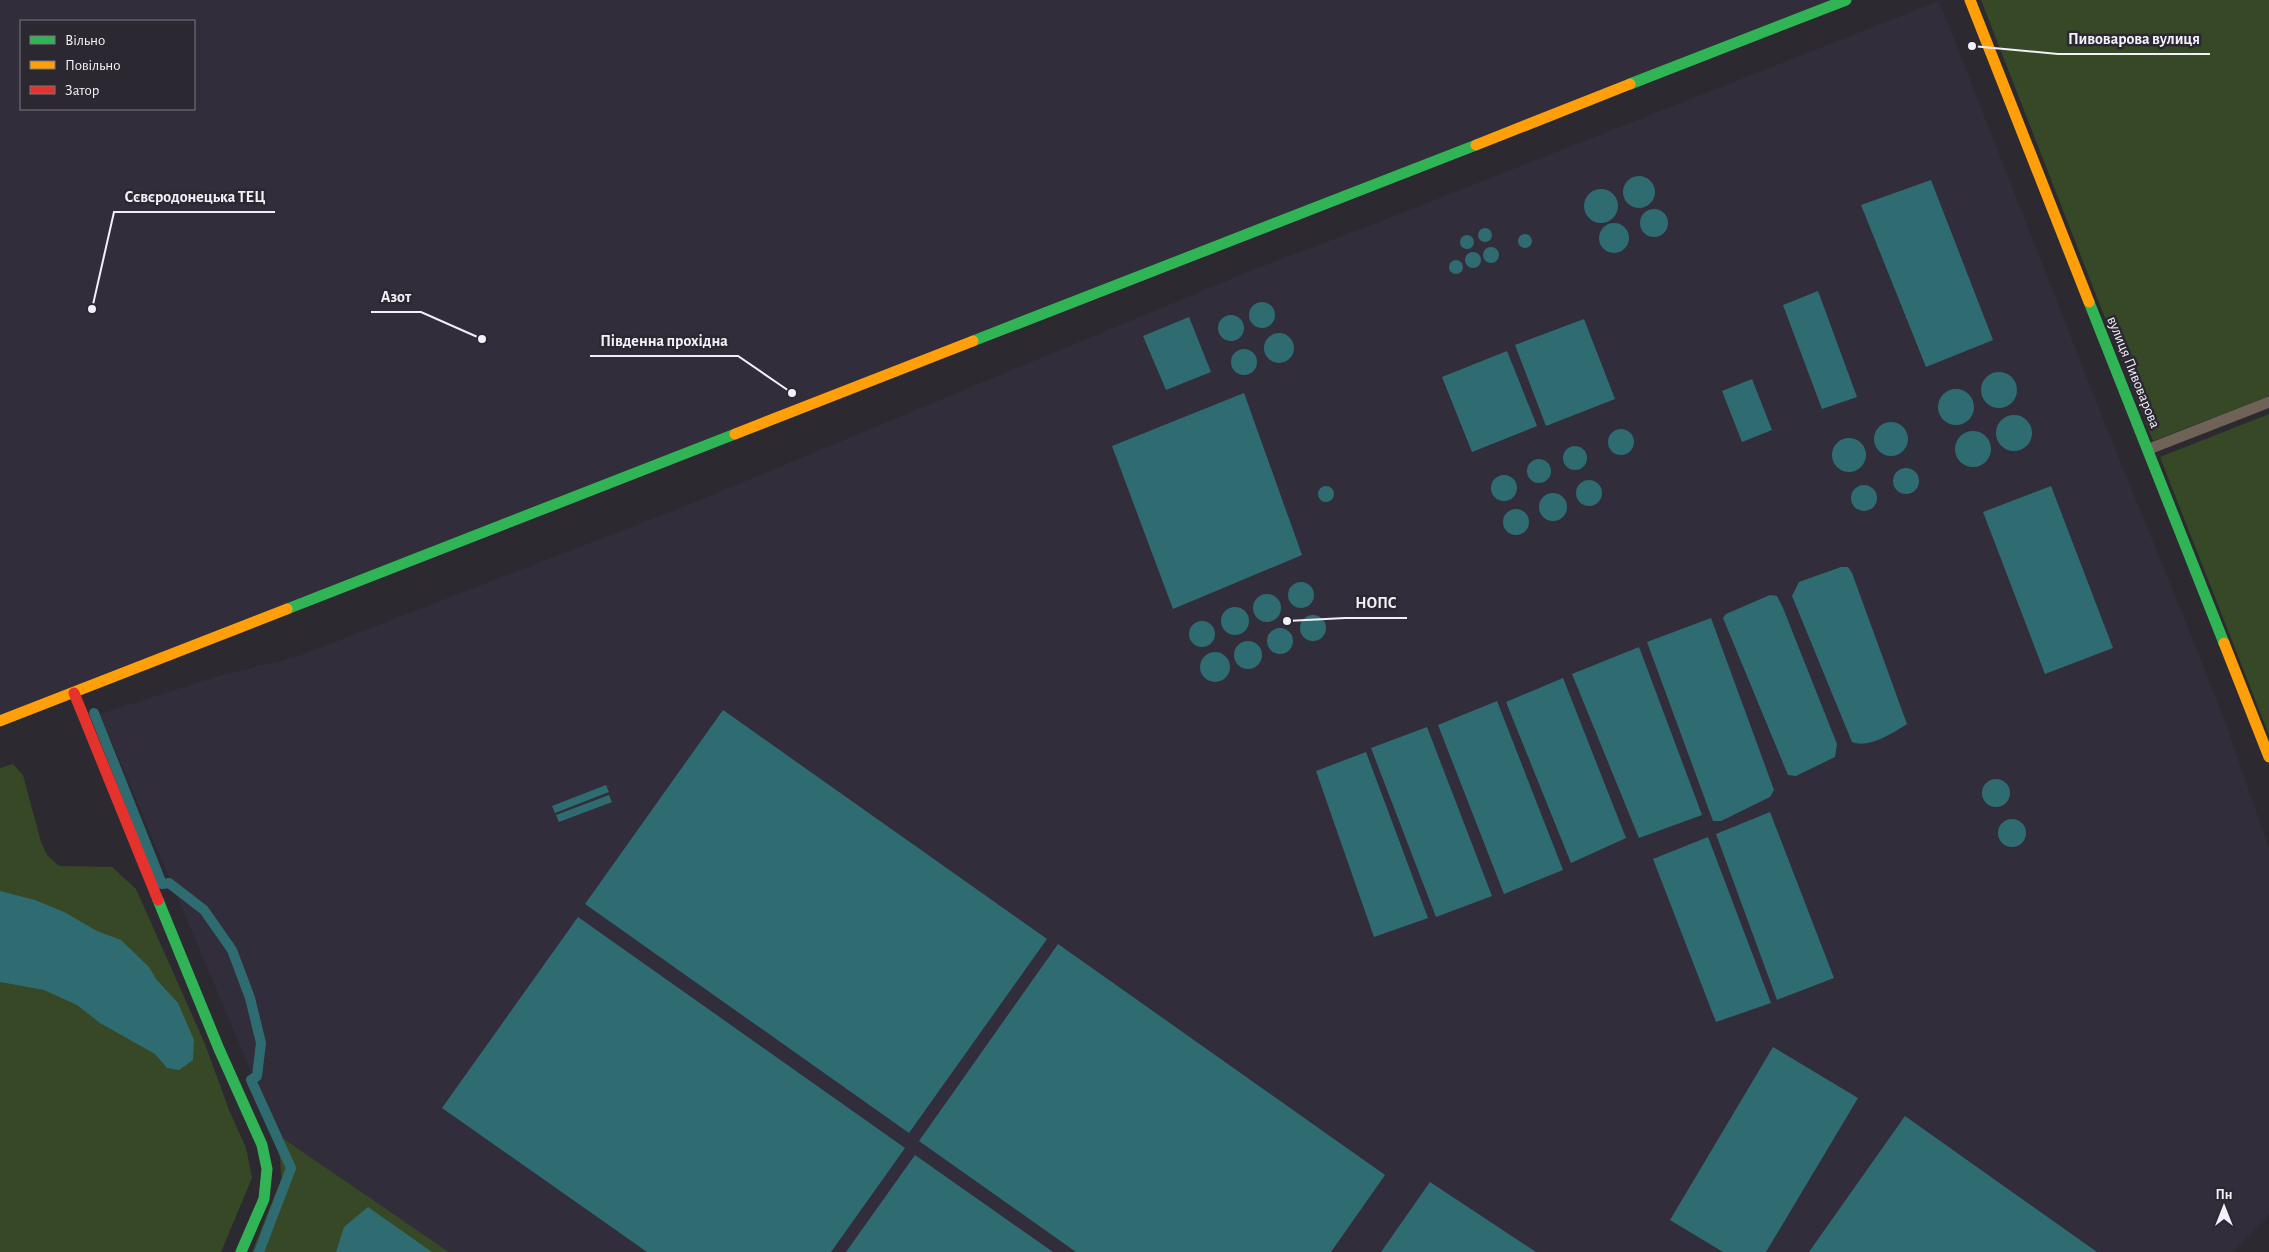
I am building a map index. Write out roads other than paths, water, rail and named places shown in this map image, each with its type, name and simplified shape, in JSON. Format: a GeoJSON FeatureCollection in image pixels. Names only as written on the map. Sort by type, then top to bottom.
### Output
{"type":"FeatureCollection","features":[{"type":"Feature","properties":{"kind":"main road"},"geometry":{"type":"LineString","coordinates":[[0,721],[1846,0]]}},
{"type":"Feature","properties":{"kind":"main road","name":"вулиця Пивоварова"},"geometry":{"type":"LineString","coordinates":[[1970,0],[2149,449],[2269,757]]}},
{"type":"Feature","properties":{"kind":"main road"},"geometry":{"type":"LineString","coordinates":[[74,693],[219,1049],[262,1145],[267,1169],[264,1199],[241,1252]]}},
{"type":"Feature","properties":{"kind":"street"},"geometry":{"type":"LineString","coordinates":[[2149,449],[2269,402]]}},
{"type":"Feature","properties":{"kind":"water"},"geometry":{"type":"Polygon","coordinates":[[[1639,176],[1645,177],[1650,181],[1654,186],[1654,198],[1650,203],[1645,207],[1639,208],[1633,207],[1628,203],[1624,198],[1623,192],[1624,186],[1628,181],[1633,177],[1639,176]]]}},
{"type":"Feature","properties":{"kind":"water"},"geometry":{"type":"Polygon","coordinates":[[[1931,180],[1993,340],[1926,367],[1861,205],[1931,180]]]}},
{"type":"Feature","properties":{"kind":"water"},"geometry":{"type":"Polygon","coordinates":[[[1601,189],[1613,194],[1618,206],[1613,218],[1601,223],[1589,218],[1584,206],[1589,194],[1601,189]]]}},
{"type":"Feature","properties":{"kind":"water"},"geometry":{"type":"Polygon","coordinates":[[[1654,209],[1664,213],[1668,223],[1664,233],[1654,237],[1644,233],[1640,223],[1644,213],[1654,209]]]}},
{"type":"Feature","properties":{"kind":"water"},"geometry":{"type":"Polygon","coordinates":[[[1614,223],[1620,224],[1628,232],[1628,244],[1620,252],[1614,253],[1608,252],[1600,244],[1599,238],[1600,232],[1608,224],[1614,223]]]}},
{"type":"Feature","properties":{"kind":"water"},"geometry":{"type":"Polygon","coordinates":[[[1482,228],[1488,228],[1492,235],[1488,242],[1482,242],[1478,238],[1478,232],[1482,228]]]}},
{"type":"Feature","properties":{"kind":"water"},"geometry":{"type":"Polygon","coordinates":[[[1522,234],[1528,234],[1532,241],[1528,248],[1522,248],[1518,244],[1518,238],[1522,234]]]}},
{"type":"Feature","properties":{"kind":"water"},"geometry":{"type":"Polygon","coordinates":[[[1464,235],[1470,235],[1474,242],[1470,249],[1464,249],[1460,245],[1460,239],[1464,235]]]}},
{"type":"Feature","properties":{"kind":"water"},"geometry":{"type":"Polygon","coordinates":[[[1491,247],[1499,255],[1491,263],[1483,255],[1491,247]]]}},
{"type":"Feature","properties":{"kind":"water"},"geometry":{"type":"Polygon","coordinates":[[[1473,252],[1479,254],[1481,260],[1479,266],[1473,268],[1467,266],[1465,260],[1467,254],[1473,252]]]}},
{"type":"Feature","properties":{"kind":"water"},"geometry":{"type":"Polygon","coordinates":[[[1453,260],[1459,260],[1463,267],[1459,274],[1453,274],[1449,270],[1449,264],[1453,260]]]}},
{"type":"Feature","properties":{"kind":"water"},"geometry":{"type":"Polygon","coordinates":[[[1818,291],[1857,397],[1822,409],[1783,305],[1818,291]]]}},
{"type":"Feature","properties":{"kind":"water"},"geometry":{"type":"Polygon","coordinates":[[[1262,302],[1271,306],[1275,315],[1271,324],[1262,328],[1253,324],[1249,315],[1253,306],[1262,302]]]}},
{"type":"Feature","properties":{"kind":"water"},"geometry":{"type":"Polygon","coordinates":[[[1231,315],[1240,319],[1244,328],[1240,337],[1231,341],[1222,337],[1218,328],[1222,319],[1231,315]]]}},
{"type":"Feature","properties":{"kind":"water"},"geometry":{"type":"Polygon","coordinates":[[[1189,317],[1211,372],[1166,390],[1143,336],[1189,317]]]}},
{"type":"Feature","properties":{"kind":"water"},"geometry":{"type":"Polygon","coordinates":[[[1584,319],[1615,399],[1546,426],[1515,345],[1584,319]]]}},
{"type":"Feature","properties":{"kind":"water"},"geometry":{"type":"Polygon","coordinates":[[[1279,333],[1285,334],[1293,342],[1293,354],[1285,362],[1279,363],[1273,362],[1265,354],[1264,348],[1265,342],[1273,334],[1279,333]]]}},
{"type":"Feature","properties":{"kind":"water"},"geometry":{"type":"Polygon","coordinates":[[[1244,349],[1253,353],[1257,362],[1253,371],[1244,375],[1235,371],[1231,362],[1235,353],[1244,349]]]}},
{"type":"Feature","properties":{"kind":"water"},"geometry":{"type":"Polygon","coordinates":[[[1507,351],[1537,426],[1472,452],[1442,377],[1507,351]]]}},
{"type":"Feature","properties":{"kind":"water"},"geometry":{"type":"Polygon","coordinates":[[[1999,372],[2006,373],[2012,377],[2016,383],[2016,397],[2012,403],[2006,407],[1999,408],[1992,407],[1986,403],[1982,397],[1981,390],[1982,383],[1986,377],[1992,373],[1999,372]]]}},
{"type":"Feature","properties":{"kind":"water"},"geometry":{"type":"Polygon","coordinates":[[[1752,379],[1772,430],[1742,442],[1722,391],[1752,379]]]}},
{"type":"Feature","properties":{"kind":"water"},"geometry":{"type":"Polygon","coordinates":[[[1956,389],[1963,390],[1969,394],[1973,400],[1973,414],[1969,420],[1963,424],[1956,425],[1949,424],[1943,420],[1939,414],[1938,407],[1939,400],[1943,394],[1949,390],[1956,389]]]}},
{"type":"Feature","properties":{"kind":"water"},"geometry":{"type":"Polygon","coordinates":[[[1244,393],[1302,555],[1173,609],[1112,446],[1244,393]]]}},
{"type":"Feature","properties":{"kind":"water"},"geometry":{"type":"Polygon","coordinates":[[[2014,415],[2026,421],[2032,433],[2026,445],[2014,451],[2002,445],[1996,433],[2002,421],[2014,415]]]}},
{"type":"Feature","properties":{"kind":"water"},"geometry":{"type":"Polygon","coordinates":[[[1891,422],[1903,427],[1908,439],[1903,451],[1891,456],[1879,451],[1874,439],[1879,427],[1891,422]]]}},
{"type":"Feature","properties":{"kind":"water"},"geometry":{"type":"Polygon","coordinates":[[[1621,429],[1630,433],[1634,442],[1630,451],[1621,455],[1612,451],[1608,442],[1612,433],[1621,429]]]}},
{"type":"Feature","properties":{"kind":"water"},"geometry":{"type":"Polygon","coordinates":[[[1973,431],[1980,432],[1986,436],[1990,442],[1990,456],[1986,462],[1980,466],[1973,467],[1966,466],[1960,462],[1956,456],[1955,449],[1956,442],[1960,436],[1966,432],[1973,431]]]}},
{"type":"Feature","properties":{"kind":"water"},"geometry":{"type":"Polygon","coordinates":[[[1849,438],[1861,443],[1866,455],[1861,467],[1849,472],[1837,467],[1832,455],[1837,443],[1849,438]]]}},
{"type":"Feature","properties":{"kind":"water"},"geometry":{"type":"Polygon","coordinates":[[[1575,446],[1584,449],[1587,458],[1584,467],[1575,470],[1566,467],[1563,458],[1566,449],[1575,446]]]}},
{"type":"Feature","properties":{"kind":"water"},"geometry":{"type":"Polygon","coordinates":[[[1539,459],[1548,462],[1551,471],[1548,480],[1539,483],[1530,480],[1527,471],[1530,462],[1539,459]]]}},
{"type":"Feature","properties":{"kind":"water"},"geometry":{"type":"Polygon","coordinates":[[[1906,468],[1915,472],[1919,481],[1915,490],[1906,494],[1897,490],[1893,481],[1897,472],[1906,468]]]}},
{"type":"Feature","properties":{"kind":"water"},"geometry":{"type":"Polygon","coordinates":[[[1504,475],[1513,479],[1517,488],[1513,497],[1504,501],[1495,497],[1491,488],[1495,479],[1504,475]]]}},
{"type":"Feature","properties":{"kind":"water"},"geometry":{"type":"Polygon","coordinates":[[[1589,480],[1598,484],[1602,493],[1598,502],[1589,506],[1580,502],[1576,493],[1580,484],[1589,480]]]}},
{"type":"Feature","properties":{"kind":"water"},"geometry":{"type":"Polygon","coordinates":[[[1864,485],[1873,489],[1877,498],[1873,507],[1864,511],[1855,507],[1851,498],[1855,489],[1864,485]]]}},
{"type":"Feature","properties":{"kind":"water"},"geometry":{"type":"Polygon","coordinates":[[[1326,486],[1334,494],[1326,502],[1318,494],[1326,486]]]}},
{"type":"Feature","properties":{"kind":"water"},"geometry":{"type":"Polygon","coordinates":[[[2051,486],[2113,648],[2045,674],[1983,512],[2051,486]]]}},
{"type":"Feature","properties":{"kind":"water"},"geometry":{"type":"Polygon","coordinates":[[[1553,493],[1563,497],[1567,507],[1563,517],[1553,521],[1543,517],[1539,507],[1543,497],[1553,493]]]}},
{"type":"Feature","properties":{"kind":"water"},"geometry":{"type":"Polygon","coordinates":[[[1516,509],[1525,513],[1529,522],[1525,531],[1516,535],[1507,531],[1503,522],[1507,513],[1516,509]]]}},
{"type":"Feature","properties":{"kind":"water"},"geometry":{"type":"Polygon","coordinates":[[[1841,567],[1848,567],[1852,573],[1907,724],[1873,742],[1858,744],[1852,742],[1792,596],[1799,582],[1841,567]]]}},
{"type":"Feature","properties":{"kind":"water"},"geometry":{"type":"Polygon","coordinates":[[[1301,582],[1310,586],[1314,595],[1310,604],[1301,608],[1292,604],[1288,595],[1292,586],[1301,582]]]}},
{"type":"Feature","properties":{"kind":"water"},"geometry":{"type":"Polygon","coordinates":[[[1267,594],[1277,598],[1281,608],[1277,618],[1267,622],[1257,618],[1253,608],[1257,598],[1267,594]]]}},
{"type":"Feature","properties":{"kind":"water"},"geometry":{"type":"Polygon","coordinates":[[[1770,595],[1777,596],[1783,608],[1837,744],[1835,757],[1796,776],[1788,775],[1723,618],[1726,614],[1770,595]]]}},
{"type":"Feature","properties":{"kind":"water"},"geometry":{"type":"Polygon","coordinates":[[[1235,607],[1245,611],[1249,621],[1245,631],[1235,635],[1225,631],[1221,621],[1225,611],[1235,607]]]}},
{"type":"Feature","properties":{"kind":"water"},"geometry":{"type":"Polygon","coordinates":[[[1313,615],[1322,619],[1326,628],[1322,637],[1313,641],[1304,637],[1300,628],[1304,619],[1313,615]]]}},
{"type":"Feature","properties":{"kind":"water"},"geometry":{"type":"Polygon","coordinates":[[[1711,618],[1774,790],[1770,797],[1721,821],[1713,821],[1647,642],[1711,618]]]}},
{"type":"Feature","properties":{"kind":"water"},"geometry":{"type":"Polygon","coordinates":[[[1202,621],[1212,624],[1215,634],[1212,644],[1202,647],[1192,644],[1189,634],[1192,624],[1202,621]]]}},
{"type":"Feature","properties":{"kind":"water"},"geometry":{"type":"Polygon","coordinates":[[[1280,628],[1290,631],[1293,641],[1290,651],[1280,654],[1270,651],[1267,641],[1270,631],[1280,628]]]}},
{"type":"Feature","properties":{"kind":"water"},"geometry":{"type":"Polygon","coordinates":[[[1248,641],[1258,645],[1262,655],[1258,665],[1248,669],[1238,665],[1234,655],[1238,645],[1248,641]]]}},
{"type":"Feature","properties":{"kind":"water"},"geometry":{"type":"Polygon","coordinates":[[[1639,647],[1702,815],[1639,838],[1572,674],[1639,647]]]}},
{"type":"Feature","properties":{"kind":"water"},"geometry":{"type":"Polygon","coordinates":[[[1215,652],[1225,657],[1230,667],[1225,677],[1215,682],[1205,677],[1200,667],[1205,657],[1215,652]]]}},
{"type":"Feature","properties":{"kind":"water"},"geometry":{"type":"Polygon","coordinates":[[[1563,678],[1626,838],[1571,863],[1506,702],[1563,678]]]}},
{"type":"Feature","properties":{"kind":"water"},"geometry":{"type":"Polygon","coordinates":[[[1497,701],[1563,870],[1504,894],[1438,725],[1497,701]]]}},
{"type":"Feature","properties":{"kind":"water"},"geometry":{"type":"Polygon","coordinates":[[[723,710],[1047,939],[909,1133],[585,904],[723,710]]]}},
{"type":"Feature","properties":{"kind":"water"},"geometry":{"type":"Polygon","coordinates":[[[1427,727],[1492,896],[1436,917],[1371,748],[1427,727]]]}},
{"type":"Feature","properties":{"kind":"water"},"geometry":{"type":"Polygon","coordinates":[[[1366,752],[1428,918],[1374,937],[1316,771],[1366,752]]]}},
{"type":"Feature","properties":{"kind":"water"},"geometry":{"type":"Polygon","coordinates":[[[1996,779],[2006,783],[2010,793],[2006,803],[1996,807],[1986,803],[1982,793],[1986,783],[1996,779]]]}},
{"type":"Feature","properties":{"kind":"water"},"geometry":{"type":"Polygon","coordinates":[[[606,785],[609,792],[555,813],[552,806],[606,785]]]}},
{"type":"Feature","properties":{"kind":"water"},"geometry":{"type":"Polygon","coordinates":[[[609,795],[612,802],[559,822],[556,815],[609,795]]]}},
{"type":"Feature","properties":{"kind":"water"},"geometry":{"type":"Polygon","coordinates":[[[1770,812],[1834,978],[1777,1000],[1716,834],[1770,812]]]}},
{"type":"Feature","properties":{"kind":"water"},"geometry":{"type":"Polygon","coordinates":[[[2012,819],[2022,823],[2026,833],[2022,843],[2012,847],[2002,843],[1998,833],[2002,823],[2012,819]]]}},
{"type":"Feature","properties":{"kind":"water"},"geometry":{"type":"Polygon","coordinates":[[[1708,837],[1771,1003],[1716,1022],[1653,859],[1708,837]]]}},
{"type":"Feature","properties":{"kind":"water"},"geometry":{"type":"Polygon","coordinates":[[[0,891],[35,900],[64,912],[97,931],[121,940],[149,967],[156,979],[178,1003],[194,1040],[193,1060],[179,1070],[167,1068],[155,1054],[100,1023],[77,1005],[44,990],[0,982],[0,891]]]}},
{"type":"Feature","properties":{"kind":"water"},"geometry":{"type":"Polygon","coordinates":[[[578,917],[905,1148],[831,1252],[647,1252],[442,1108],[578,917]]]}},
{"type":"Feature","properties":{"kind":"water"},"geometry":{"type":"Polygon","coordinates":[[[1058,944],[1385,1175],[1331,1252],[1076,1252],[919,1141],[1058,944]]]}},
{"type":"Feature","properties":{"kind":"water"},"geometry":{"type":"Polygon","coordinates":[[[1773,1047],[1858,1098],[1766,1252],[1723,1252],[1670,1220],[1773,1047]]]}},
{"type":"Feature","properties":{"kind":"water"},"geometry":{"type":"Polygon","coordinates":[[[1905,1116],[2097,1252],[1809,1252],[1905,1116]]]}},
{"type":"Feature","properties":{"kind":"water"},"geometry":{"type":"Polygon","coordinates":[[[915,1155],[1053,1252],[846,1252],[915,1155]]]}},
{"type":"Feature","properties":{"kind":"water"},"geometry":{"type":"Polygon","coordinates":[[[1430,1182],[1536,1252],[1381,1252],[1430,1182]]]}},
{"type":"Feature","properties":{"kind":"water"},"geometry":{"type":"Polygon","coordinates":[[[368,1207],[432,1252],[336,1252],[344,1227],[368,1207]]]}},
{"type":"Feature","properties":{"kind":"waterway"},"geometry":{"type":"LineString","coordinates":[[94,713],[162,884],[169,883],[204,910],[232,950],[250,998],[261,1043],[257,1076],[251,1080],[291,1168],[259,1252]]}},
{"type":"Feature","properties":{"kind":"place","name":"Пивоварова вулиця"},"geometry":{"type":"Point","coordinates":[1972,46]}},
{"type":"Feature","properties":{"kind":"place","name":"Сєвєродонецька ТЕЦ"},"geometry":{"type":"Point","coordinates":[92,309]}},
{"type":"Feature","properties":{"kind":"place","name":"Азот"},"geometry":{"type":"Point","coordinates":[482,339]}},
{"type":"Feature","properties":{"kind":"place","name":"Південна прохідна"},"geometry":{"type":"Point","coordinates":[792,393]}},
{"type":"Feature","properties":{"kind":"place","name":"НОПС"},"geometry":{"type":"Point","coordinates":[1287,621]}}]}
